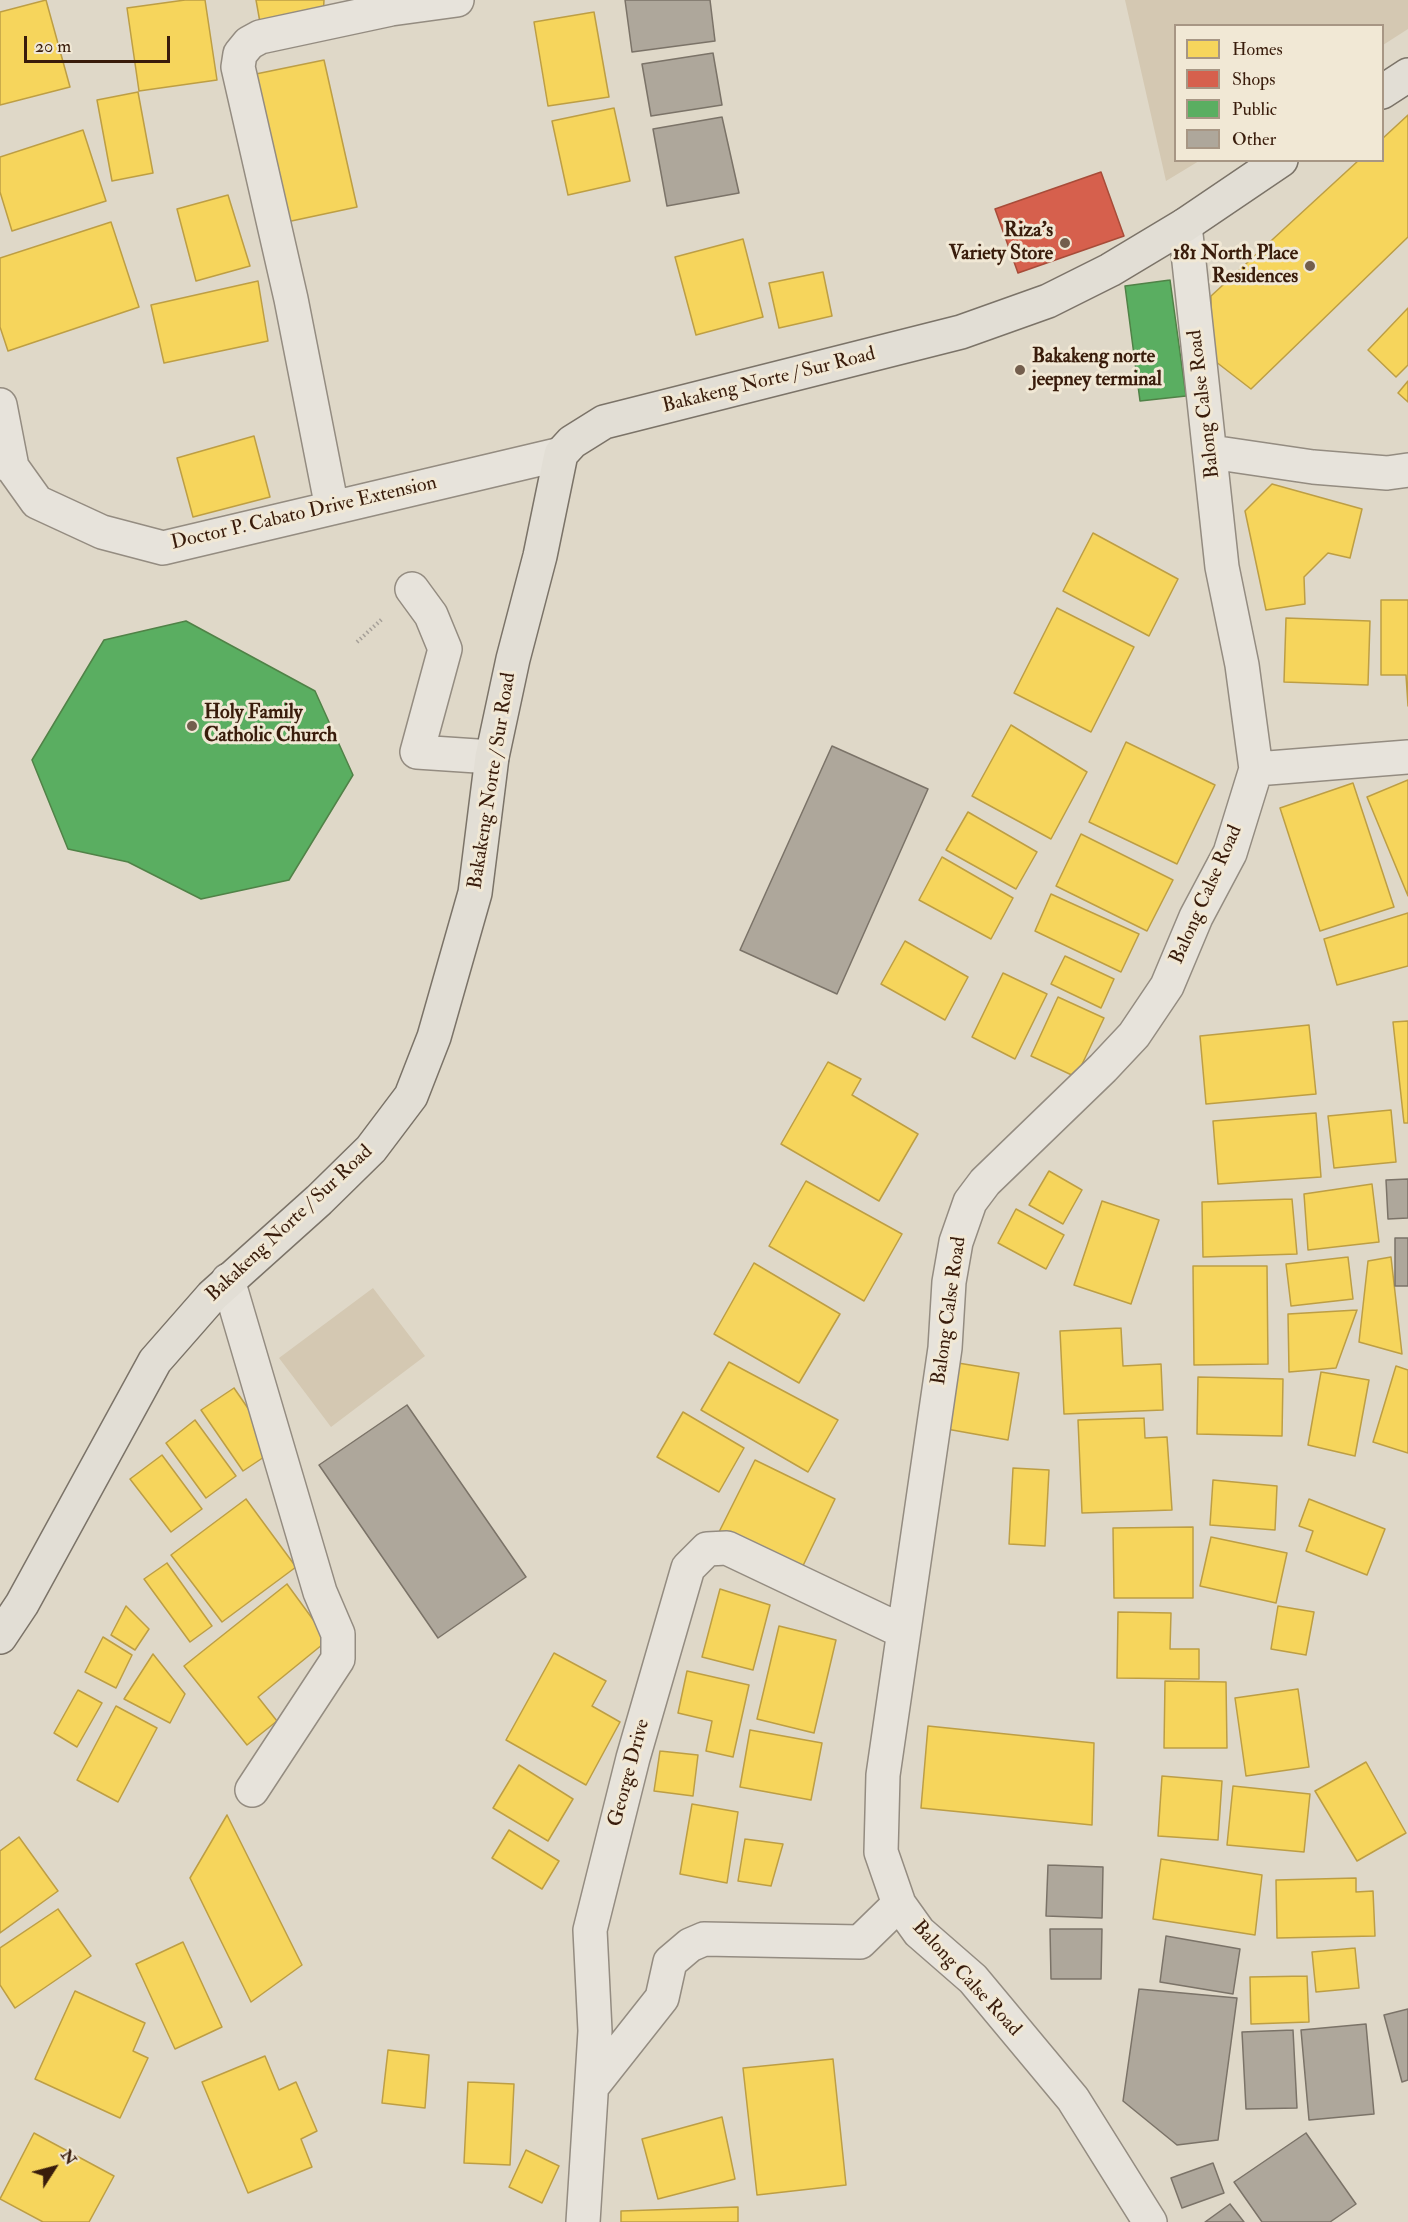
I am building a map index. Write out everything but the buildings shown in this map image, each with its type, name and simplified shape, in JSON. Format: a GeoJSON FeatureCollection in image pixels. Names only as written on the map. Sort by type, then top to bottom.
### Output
{"type":"FeatureCollection","features":[{"type":"Feature","properties":{"kind":"main road"},"geometry":{"type":"LineString","coordinates":[[1384,91],[1408,75]]}},
{"type":"Feature","properties":{"kind":"main road","name":"Bakakeng Norte / Sur Road"},"geometry":{"type":"LineString","coordinates":[[0,1637],[22,1604],[155,1361],[228,1280],[319,1200],[371,1149],[411,1096],[434,1037],[475,893],[492,757],[513,659],[540,556],[561,454],[580,436],[604,422],[961,332],[1048,301],[1110,270],[1185,225],[1278,162]]}},
{"type":"Feature","properties":{"kind":"street"},"geometry":{"type":"LineString","coordinates":[[332,508],[291,299],[238,67],[240,54],[249,43],[260,37],[391,9],[457,0]]}},
{"type":"Feature","properties":{"kind":"street","name":"Balong Calse Road"},"geometry":{"type":"LineString","coordinates":[[1150,2222],[1073,2099],[973,1979],[919,1932],[899,1904],[881,1852],[883,1775],[945,1348],[950,1282],[956,1242],[970,1202],[985,1182],[1054,1119],[1111,1060],[1134,1035],[1167,986],[1196,917],[1230,853],[1256,769],[1242,665],[1222,567],[1185,225]]}},
{"type":"Feature","properties":{"kind":"street"},"geometry":{"type":"LineString","coordinates":[[0,405],[6,464]]}},
{"type":"Feature","properties":{"kind":"street"},"geometry":{"type":"LineString","coordinates":[[1211,452],[1313,467],[1387,473],[1408,470]]}},
{"type":"Feature","properties":{"kind":"street","name":"Doctor P. Cabato Drive Extension"},"geometry":{"type":"LineString","coordinates":[[6,464],[37,502],[102,532],[163,548],[561,454]]}},
{"type":"Feature","properties":{"kind":"street"},"geometry":{"type":"LineString","coordinates":[[412,589],[431,615],[445,649],[417,752],[492,757]]}},
{"type":"Feature","properties":{"kind":"street"},"geometry":{"type":"LineString","coordinates":[[1256,769],[1408,757]]}},
{"type":"Feature","properties":{"kind":"street"},"geometry":{"type":"LineString","coordinates":[[228,1280],[320,1592],[338,1634],[338,1659],[252,1790]]}},
{"type":"Feature","properties":{"kind":"street","name":"George Drive"},"geometry":{"type":"LineString","coordinates":[[583,2222],[587,2134],[594,2084],[595,2031],[590,1930],[633,1758],[688,1568],[707,1549],[728,1548],[903,1631]]}},
{"type":"Feature","properties":{"kind":"street"},"geometry":{"type":"LineString","coordinates":[[594,2084],[662,1998],[670,1962],[690,1945],[704,1939],[860,1942],[899,1904]]}},
{"type":"Feature","properties":{"kind":"shaded area"},"geometry":{"type":"Polygon","coordinates":[[[1125,0],[1408,0],[1408,29],[1384,44],[1384,24],[1174,24],[1174,162],[1197,162],[1166,181],[1125,0]]]}},
{"type":"Feature","properties":{"kind":"shaded area"},"geometry":{"type":"Polygon","coordinates":[[[373,1288],[425,1356],[331,1427],[279,1358],[373,1288]]]}},
{"type":"Feature","properties":{"kind":"place","name":"Riza's Variety Store"},"geometry":{"type":"Point","coordinates":[1065,243]}},
{"type":"Feature","properties":{"kind":"place","name":"181 North Place Residences"},"geometry":{"type":"Point","coordinates":[1310,266]}},
{"type":"Feature","properties":{"kind":"place","name":"Bakakeng norte jeepney terminal"},"geometry":{"type":"Point","coordinates":[1020,370]}},
{"type":"Feature","properties":{"kind":"place","name":"Holy Family Catholic Church"},"geometry":{"type":"Point","coordinates":[192,726]}}]}
